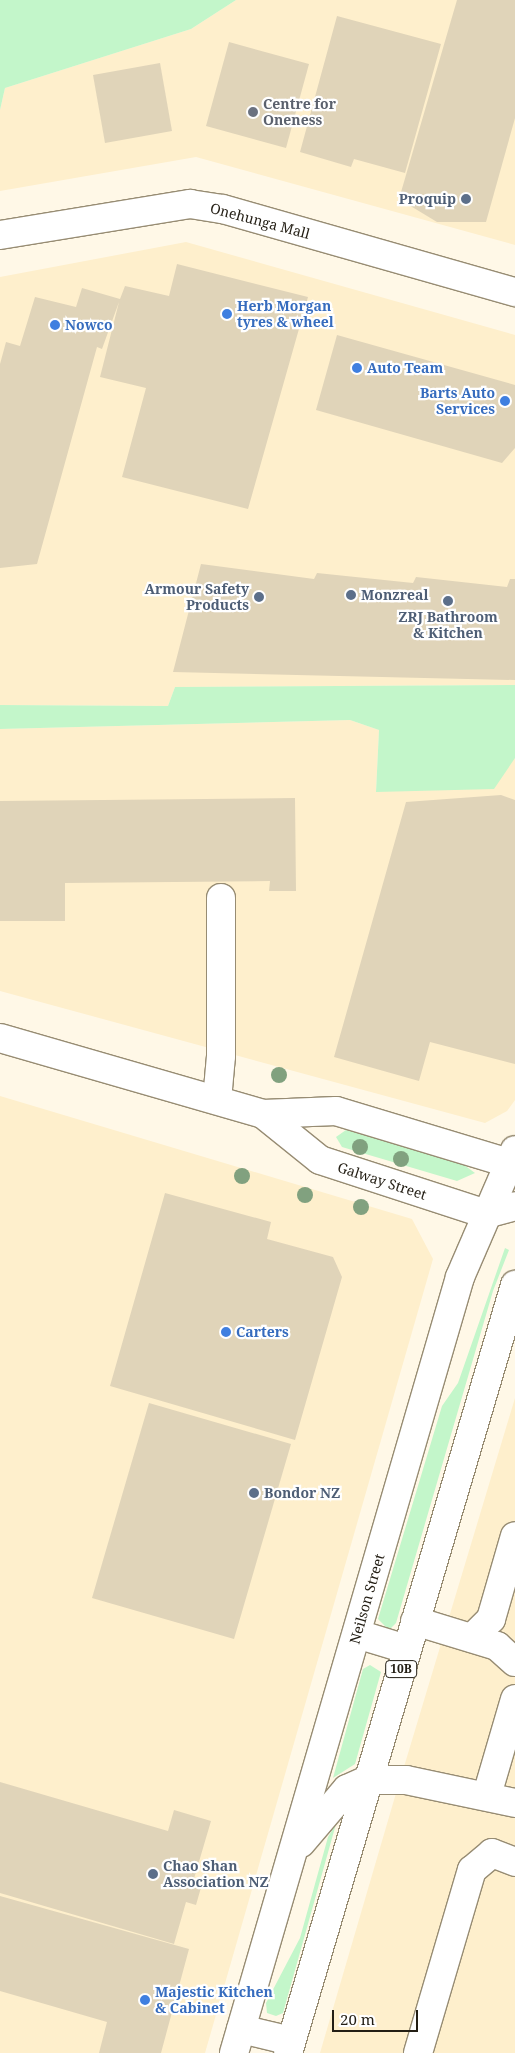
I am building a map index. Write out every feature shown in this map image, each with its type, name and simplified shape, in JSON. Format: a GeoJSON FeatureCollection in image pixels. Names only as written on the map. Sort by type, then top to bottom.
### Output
{"type":"FeatureCollection","features":[{"type":"Feature","properties":{"kind":"main road","name":"Onehunga Mall"},"geometry":{"type":"LineString","coordinates":[[0,235],[190,204],[223,210],[515,292]]}},
{"type":"Feature","properties":{"kind":"main road"},"geometry":{"type":"LineString","coordinates":[[217,1100],[221,898]]}},
{"type":"Feature","properties":{"kind":"main road","name":"Galway Street"},"geometry":{"type":"LineString","coordinates":[[0,1038],[263,1114],[336,1111],[513,1161]]}},
{"type":"Feature","properties":{"kind":"main road","name":"Galway Street"},"geometry":{"type":"LineString","coordinates":[[263,1114],[320,1160],[486,1214]]}},
{"type":"Feature","properties":{"kind":"main road","name":"Neilson Street"},"geometry":{"type":"LineString","coordinates":[[238,2041],[460,1277],[486,1214],[513,1161]]}},
{"type":"Feature","properties":{"kind":"main road"},"geometry":{"type":"LineString","coordinates":[[486,1214],[515,1206]]}},
{"type":"Feature","properties":{"kind":"main road","name":"10B"},"geometry":{"type":"LineString","coordinates":[[290,2047],[367,1780],[515,1285]]}},
{"type":"Feature","properties":{"kind":"main road"},"geometry":{"type":"LineString","coordinates":[[472,1638],[491,1618],[515,1536]]}},
{"type":"Feature","properties":{"kind":"main road"},"geometry":{"type":"LineString","coordinates":[[415,1621],[497,1646],[515,1662]]}},
{"type":"Feature","properties":{"kind":"main road"},"geometry":{"type":"LineString","coordinates":[[357,1634],[406,1649]]}},
{"type":"Feature","properties":{"kind":"main road"},"geometry":{"type":"LineString","coordinates":[[487,1795],[515,1698]]}},
{"type":"Feature","properties":{"kind":"main road"},"geometry":{"type":"LineString","coordinates":[[294,1852],[347,1789],[367,1780],[406,1780],[487,1795],[515,1803]]}},
{"type":"Feature","properties":{"kind":"main road"},"geometry":{"type":"LineString","coordinates":[[418,2053],[472,1870],[492,1853],[515,1862]]}},
{"type":"Feature","properties":{"kind":"main road"},"geometry":{"type":"LineString","coordinates":[[238,2041],[290,2047]]}},
{"type":"Feature","properties":{"kind":"shaded area"},"geometry":{"type":"Polygon","coordinates":[[[236,0],[515,0],[515,245],[196,157],[0,191],[0,110],[5,88],[191,29],[236,0]]]}},
{"type":"Feature","properties":{"kind":"shaded area"},"geometry":{"type":"Polygon","coordinates":[[[186,242],[515,335],[515,685],[175,687],[168,706],[0,705],[0,277],[186,242]]]}},
{"type":"Feature","properties":{"kind":"shaded area"},"geometry":{"type":"Polygon","coordinates":[[[350,720],[379,730],[376,791],[515,758],[515,1100],[507,1111],[485,1123],[0,991],[0,729],[350,720]]]}},
{"type":"Feature","properties":{"kind":"shaded area"},"geometry":{"type":"Polygon","coordinates":[[[0,1096],[412,1219],[433,1259],[205,2053],[0,2053],[0,1096]]]}},
{"type":"Feature","properties":{"kind":"shaded area"},"geometry":{"type":"Polygon","coordinates":[[[515,1398],[515,2053],[320,2053],[394,1800],[515,1398]]]}},
{"type":"Feature","properties":{"kind":"green space"},"geometry":{"type":"Polygon","coordinates":[[[0,0],[236,0],[191,29],[5,88],[0,110],[0,0]]]}},
{"type":"Feature","properties":{"kind":"green space"},"geometry":{"type":"Polygon","coordinates":[[[515,685],[515,758],[494,789],[376,792],[379,730],[350,720],[0,729],[0,705],[168,706],[175,687],[515,685]]]}},
{"type":"Feature","properties":{"kind":"green space"},"geometry":{"type":"Polygon","coordinates":[[[346,1130],[460,1162],[475,1173],[457,1181],[342,1147],[336,1137],[346,1130]]]}},
{"type":"Feature","properties":{"kind":"green space"},"geometry":{"type":"Polygon","coordinates":[[[505,1248],[509,1250],[493,1291],[396,1623],[389,1630],[378,1619],[442,1406],[458,1383],[505,1248]]]}},
{"type":"Feature","properties":{"kind":"green space"},"geometry":{"type":"Polygon","coordinates":[[[370,1665],[381,1672],[355,1764],[333,1778],[363,1669],[370,1665]]]}},
{"type":"Feature","properties":{"kind":"green space"},"geometry":{"type":"Polygon","coordinates":[[[336,1824],[283,2013],[276,2016],[267,2013],[266,2003],[300,1938],[328,1837],[336,1824]]]}},
{"type":"Feature","properties":{"kind":"building"},"geometry":{"type":"Polygon","coordinates":[[[457,0],[515,0],[515,118],[486,222],[437,222],[399,199],[457,0]]]}},
{"type":"Feature","properties":{"kind":"building"},"geometry":{"type":"Polygon","coordinates":[[[337,16],[441,44],[405,173],[354,159],[351,167],[300,152],[337,16]]]}},
{"type":"Feature","properties":{"kind":"building"},"geometry":{"type":"Polygon","coordinates":[[[229,42],[309,64],[286,148],[206,126],[229,42]]]}},
{"type":"Feature","properties":{"kind":"building"},"geometry":{"type":"Polygon","coordinates":[[[160,63],[172,131],[105,143],[93,75],[160,63]]]}},
{"type":"Feature","properties":{"kind":"building"},"geometry":{"type":"Polygon","coordinates":[[[177,264],[308,297],[248,509],[122,477],[146,388],[100,377],[119,302],[102,349],[97,347],[37,564],[0,568],[0,364],[6,342],[20,346],[35,297],[76,307],[82,288],[120,299],[125,286],[169,296],[177,264]]]}},
{"type":"Feature","properties":{"kind":"building"},"geometry":{"type":"Polygon","coordinates":[[[337,335],[515,385],[515,448],[502,463],[316,410],[337,335]]]}},
{"type":"Feature","properties":{"kind":"building"},"geometry":{"type":"Polygon","coordinates":[[[201,564],[314,579],[317,573],[413,583],[416,577],[507,587],[510,579],[515,579],[515,680],[173,672],[201,564]]]}},
{"type":"Feature","properties":{"kind":"building"},"geometry":{"type":"Polygon","coordinates":[[[501,795],[515,800],[515,1064],[430,1042],[419,1081],[334,1057],[406,802],[501,795]]]}},
{"type":"Feature","properties":{"kind":"building"},"geometry":{"type":"Polygon","coordinates":[[[295,798],[296,891],[269,891],[270,881],[65,883],[65,921],[0,921],[0,801],[295,798]]]}},
{"type":"Feature","properties":{"kind":"building","name":"Carters"},"geometry":{"type":"Polygon","coordinates":[[[165,1193],[271,1222],[267,1239],[333,1257],[342,1277],[295,1440],[110,1386],[165,1193]]]}},
{"type":"Feature","properties":{"kind":"building"},"geometry":{"type":"Polygon","coordinates":[[[149,1403],[291,1444],[234,1639],[92,1598],[149,1403]]]}},
{"type":"Feature","properties":{"kind":"building"},"geometry":{"type":"Polygon","coordinates":[[[0,1782],[168,1831],[174,1810],[211,1821],[193,1882],[202,1884],[196,1905],[186,1902],[174,1944],[0,1893],[0,1782]]]}},
{"type":"Feature","properties":{"kind":"building"},"geometry":{"type":"Polygon","coordinates":[[[0,1896],[189,1949],[161,2053],[99,2053],[107,2022],[0,1991],[0,1896]]]}},
{"type":"Feature","properties":{"kind":"place","name":"Centre for Oneness"},"geometry":{"type":"Point","coordinates":[253,112]}},
{"type":"Feature","properties":{"kind":"place","name":"Proquip"},"geometry":{"type":"Point","coordinates":[466,199]}},
{"type":"Feature","properties":{"kind":"place","name":"Herb Morgan tyres & wheel"},"geometry":{"type":"Point","coordinates":[227,314]}},
{"type":"Feature","properties":{"kind":"place","name":"Nowco"},"geometry":{"type":"Point","coordinates":[55,325]}},
{"type":"Feature","properties":{"kind":"place","name":"Auto Team"},"geometry":{"type":"Point","coordinates":[357,368]}},
{"type":"Feature","properties":{"kind":"place","name":"Barts Auto Services"},"geometry":{"type":"Point","coordinates":[505,401]}},
{"type":"Feature","properties":{"kind":"place","name":"Monzreal"},"geometry":{"type":"Point","coordinates":[351,595]}},
{"type":"Feature","properties":{"kind":"place","name":"Armour Safety Products"},"geometry":{"type":"Point","coordinates":[259,597]}},
{"type":"Feature","properties":{"kind":"place","name":"ZRJ Bathroom & Kitchen"},"geometry":{"type":"Point","coordinates":[448,601]}},
{"type":"Feature","properties":{"kind":"place","name":"Carters"},"geometry":{"type":"Point","coordinates":[226,1332]}},
{"type":"Feature","properties":{"kind":"place","name":"Bondor NZ"},"geometry":{"type":"Point","coordinates":[254,1493]}},
{"type":"Feature","properties":{"kind":"place","name":"Chao Shan Association NZ"},"geometry":{"type":"Point","coordinates":[153,1874]}},
{"type":"Feature","properties":{"kind":"place","name":"Majestic Kitchen & Cabinet"},"geometry":{"type":"Point","coordinates":[145,2000]}}]}
